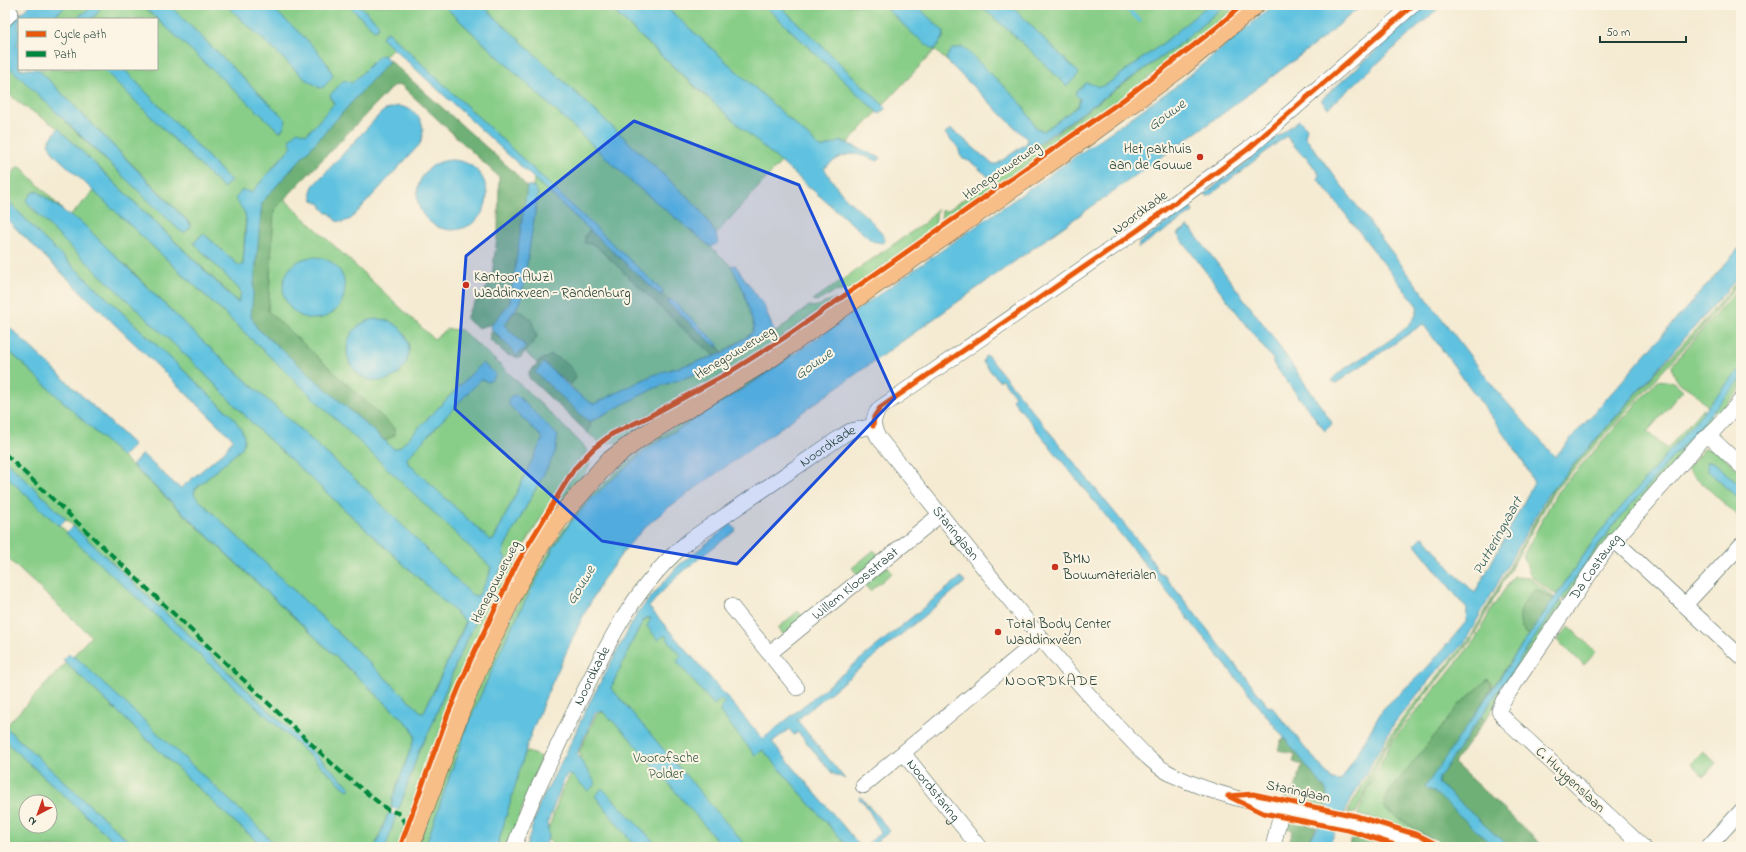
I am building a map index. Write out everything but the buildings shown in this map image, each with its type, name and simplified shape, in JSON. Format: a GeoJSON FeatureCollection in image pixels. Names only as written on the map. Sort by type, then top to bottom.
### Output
{"type":"FeatureCollection","features":[{"type":"Feature","properties":{"kind":"main road","name":"Henegouwerweg"},"geometry":{"type":"LineString","coordinates":[[410,847],[461,709],[482,659],[518,584],[542,542],[566,510],[608,462],[641,437],[769,359],[1081,140],[1181,67],[1255,5]]}},
{"type":"Feature","properties":{"kind":"street","name":"Noordkade"},"geometry":{"type":"LineString","coordinates":[[514,847],[544,774],[621,619],[653,574],[671,555],[691,539],[842,436],[850,431],[873,426],[874,417],[880,408],[1138,230],[1248,149],[1413,5]]}},
{"type":"Feature","properties":{"kind":"street","name":"Da Costaweg"},"geometry":{"type":"LineString","coordinates":[[1499,711],[1503,701],[1614,540],[1702,440],[1709,436],[1741,400]]}},
{"type":"Feature","properties":{"kind":"street","name":"Staringlaan"},"geometry":{"type":"LineString","coordinates":[[873,426],[878,437],[940,514],[1107,716],[1146,755],[1170,774],[1204,789],[1343,821],[1401,838],[1422,847]]}},
{"type":"Feature","properties":{"kind":"street"},"geometry":{"type":"LineString","coordinates":[[1709,436],[1741,466]]}},
{"type":"Feature","properties":{"kind":"street","name":"Willem Kloosstraat"},"geometry":{"type":"LineString","coordinates":[[770,653],[940,514]]}},
{"type":"Feature","properties":{"kind":"street"},"geometry":{"type":"LineString","coordinates":[[1614,540],[1741,657]]}},
{"type":"Feature","properties":{"kind":"street"},"geometry":{"type":"LineString","coordinates":[[1685,605],[1741,545]]}},
{"type":"Feature","properties":{"kind":"street"},"geometry":{"type":"LineString","coordinates":[[731,606],[797,688]]}},
{"type":"Feature","properties":{"kind":"street"},"geometry":{"type":"LineString","coordinates":[[862,786],[1041,638]]}},
{"type":"Feature","properties":{"kind":"street","name":"C. Huygenslaan"},"geometry":{"type":"LineString","coordinates":[[1499,711],[1506,720],[1642,847]]}},
{"type":"Feature","properties":{"kind":"street","name":"Noordstaring"},"geometry":{"type":"LineString","coordinates":[[903,753],[979,847]]}},
{"type":"Feature","properties":{"kind":"street"},"geometry":{"type":"LineString","coordinates":[[1273,847],[1282,808]]}},
{"type":"Feature","properties":{"kind":"street"},"geometry":{"type":"LineString","coordinates":[[1708,847],[1741,812]]}},
{"type":"Feature","properties":{"kind":"highlighted area"},"geometry":{"type":"Polygon","coordinates":[[[634,121],[799,185],[895,398],[737,564],[602,541],[455,409],[466,256],[634,121]]]}},
{"type":"Feature","properties":{"kind":"green space"},"geometry":{"type":"Polygon","coordinates":[[[68,5],[95,5],[76,18],[51,18],[68,5]]]}},
{"type":"Feature","properties":{"kind":"green space"},"geometry":{"type":"Polygon","coordinates":[[[96,5],[142,5],[286,120],[169,5],[226,5],[305,79],[320,88],[330,66],[269,5],[348,5],[374,30],[379,24],[359,5],[443,5],[634,184],[711,247],[731,266],[743,289],[754,327],[752,333],[723,352],[718,347],[717,343],[670,299],[669,301],[662,294],[663,292],[388,32],[382,38],[393,48],[385,56],[379,57],[352,83],[330,98],[334,104],[325,115],[282,157],[252,192],[247,192],[243,265],[238,265],[203,233],[194,243],[239,289],[241,293],[239,303],[58,128],[18,102],[5,90],[5,63],[7,63],[82,138],[184,233],[191,224],[39,70],[104,70],[223,188],[231,181],[125,70],[158,70],[158,18],[93,18],[100,10],[96,5]]]}},
{"type":"Feature","properties":{"kind":"green space"},"geometry":{"type":"Polygon","coordinates":[[[482,5],[607,5],[696,88],[782,161],[716,234],[698,207],[482,5]]]}},
{"type":"Feature","properties":{"kind":"green space"},"geometry":{"type":"Polygon","coordinates":[[[664,5],[764,5],[877,112],[848,143],[842,141],[821,148],[664,5]]]}},
{"type":"Feature","properties":{"kind":"green space"},"geometry":{"type":"Polygon","coordinates":[[[779,5],[883,5],[913,34],[943,32],[916,5],[983,5],[983,7],[1067,86],[1079,73],[1010,5],[1208,6],[1166,41],[1109,83],[1099,87],[1089,83],[1080,99],[1078,106],[1044,131],[1037,129],[1020,102],[946,58],[949,63],[935,50],[883,105],[779,5]]]}},
{"type":"Feature","properties":{"kind":"green space"},"geometry":{"type":"Polygon","coordinates":[[[1225,5],[1239,5],[1204,35],[1131,91],[943,224],[941,221],[942,210],[947,211],[1181,43],[1225,5]]]}},
{"type":"Feature","properties":{"kind":"green space"},"geometry":{"type":"Polygon","coordinates":[[[388,59],[514,172],[527,187],[510,303],[492,324],[478,328],[466,319],[470,309],[491,282],[498,230],[499,177],[401,85],[393,86],[274,210],[268,311],[393,427],[396,434],[385,441],[257,328],[251,316],[262,202],[389,61],[388,59]]]}},
{"type":"Feature","properties":{"kind":"green space"},"geometry":{"type":"Polygon","coordinates":[[[19,165],[62,209],[37,191],[30,207],[194,363],[260,431],[465,621],[423,714],[194,494],[195,489],[241,449],[233,417],[41,236],[5,197],[5,183],[19,165]]]}},
{"type":"Feature","properties":{"kind":"green space"},"geometry":{"type":"Polygon","coordinates":[[[534,179],[590,230],[587,233],[586,243],[595,245],[691,336],[715,356],[653,375],[594,404],[583,399],[570,385],[576,378],[544,358],[537,363],[525,352],[537,337],[519,310],[514,312],[521,301],[538,194],[533,187],[534,179]]]}},
{"type":"Feature","properties":{"kind":"green space"},"geometry":{"type":"Polygon","coordinates":[[[94,191],[435,512],[491,567],[489,576],[478,596],[472,595],[370,493],[197,336],[131,270],[70,216],[94,191]]]}},
{"type":"Feature","properties":{"kind":"green space"},"geometry":{"type":"Polygon","coordinates":[[[284,199],[434,339],[447,329],[461,330],[495,360],[583,445],[588,452],[572,468],[522,549],[453,697],[398,847],[386,847],[395,814],[401,804],[419,750],[430,730],[458,659],[505,558],[503,554],[504,548],[555,453],[557,446],[510,406],[543,438],[494,539],[490,540],[408,463],[407,458],[481,378],[493,379],[496,374],[482,363],[400,447],[394,449],[385,441],[396,434],[268,311],[274,210],[284,199]],[[312,258],[301,261],[285,297],[290,307],[298,314],[343,298],[344,282],[342,275],[333,265],[320,259],[312,258]],[[375,319],[364,322],[384,380],[389,378],[401,368],[409,348],[375,319]]]}},
{"type":"Feature","properties":{"kind":"green space"},"geometry":{"type":"Polygon","coordinates":[[[937,209],[935,229],[849,290],[834,292],[818,301],[813,300],[926,222],[937,209]]]}},
{"type":"Feature","properties":{"kind":"green space"},"geometry":{"type":"Polygon","coordinates":[[[590,230],[660,295],[662,294],[669,301],[668,302],[723,352],[715,356],[691,336],[595,245],[585,243],[585,236],[590,230]]]}},
{"type":"Feature","properties":{"kind":"green space"},"geometry":{"type":"Polygon","coordinates":[[[1741,277],[1741,280],[1700,330],[1554,491],[1470,642],[1424,696],[1385,748],[1356,813],[1347,813],[1388,739],[1406,714],[1471,637],[1552,490],[1659,369],[1698,328],[1741,277]]]}},
{"type":"Feature","properties":{"kind":"green space"},"geometry":{"type":"Polygon","coordinates":[[[1741,285],[1741,368],[1708,406],[1697,395],[1678,381],[1673,372],[1672,365],[1741,285]]]}},
{"type":"Feature","properties":{"kind":"green space"},"geometry":{"type":"Polygon","coordinates":[[[832,299],[836,299],[765,348],[724,374],[648,416],[612,432],[599,442],[588,433],[591,421],[655,388],[716,367],[774,331],[775,333],[809,306],[817,306],[832,299]]]}},
{"type":"Feature","properties":{"kind":"green space"},"geometry":{"type":"Polygon","coordinates":[[[519,310],[531,319],[537,337],[520,358],[507,355],[489,339],[492,330],[518,355],[526,346],[504,325],[514,312],[519,310]]]}},
{"type":"Feature","properties":{"kind":"green space"},"geometry":{"type":"Polygon","coordinates":[[[5,347],[411,727],[415,737],[393,797],[391,813],[388,814],[375,847],[277,847],[253,822],[73,656],[91,636],[5,556],[5,475],[345,788],[349,790],[350,787],[5,460],[5,347]]]}},
{"type":"Feature","properties":{"kind":"green space"},"geometry":{"type":"Polygon","coordinates":[[[792,352],[793,354],[725,401],[664,437],[632,461],[531,590],[508,634],[467,726],[425,847],[417,847],[461,726],[520,599],[563,530],[592,494],[633,457],[663,434],[792,352]]]}},
{"type":"Feature","properties":{"kind":"green space"},"geometry":{"type":"Polygon","coordinates":[[[551,355],[559,358],[567,364],[575,374],[576,378],[570,385],[544,363],[587,420],[591,421],[588,433],[529,378],[529,372],[538,363],[551,355]]]}},
{"type":"Feature","properties":{"kind":"green space"},"geometry":{"type":"Polygon","coordinates":[[[1741,379],[1741,388],[1720,412],[1721,418],[1712,411],[1741,379]]]}},
{"type":"Feature","properties":{"kind":"green space"},"geometry":{"type":"Polygon","coordinates":[[[1658,380],[1674,382],[1683,390],[1647,432],[1667,449],[1702,409],[1705,411],[1599,533],[1557,594],[1553,593],[1531,576],[1523,556],[1557,492],[1658,380]]]}},
{"type":"Feature","properties":{"kind":"green space"},"geometry":{"type":"Polygon","coordinates":[[[1709,414],[1718,421],[1566,601],[1561,598],[1616,522],[1709,414]]]}},
{"type":"Feature","properties":{"kind":"green space"},"geometry":{"type":"Polygon","coordinates":[[[650,419],[620,442],[604,443],[617,434],[650,419]]]}},
{"type":"Feature","properties":{"kind":"green space"},"geometry":{"type":"Polygon","coordinates":[[[1713,447],[1741,472],[1741,487],[1715,463],[1707,461],[1708,471],[1741,501],[1741,519],[1687,469],[1705,448],[1711,450],[1713,447]]]}},
{"type":"Feature","properties":{"kind":"green space"},"geometry":{"type":"Polygon","coordinates":[[[589,457],[590,464],[587,471],[547,519],[570,480],[589,457]]]}},
{"type":"Feature","properties":{"kind":"green space"},"geometry":{"type":"Polygon","coordinates":[[[874,550],[880,557],[858,575],[852,568],[874,550]]]}},
{"type":"Feature","properties":{"kind":"green space"},"geometry":{"type":"Polygon","coordinates":[[[887,566],[892,573],[870,591],[864,584],[887,566]]]}},
{"type":"Feature","properties":{"kind":"green space"},"geometry":{"type":"Polygon","coordinates":[[[1514,576],[1529,577],[1555,598],[1554,599],[1535,589],[1525,632],[1529,635],[1491,689],[1491,683],[1488,679],[1385,797],[1383,807],[1431,840],[1380,820],[1358,815],[1367,791],[1392,741],[1475,640],[1492,608],[1514,576]]]}},
{"type":"Feature","properties":{"kind":"green space"},"geometry":{"type":"Polygon","coordinates":[[[1535,589],[1554,599],[1529,635],[1521,624],[1520,612],[1526,600],[1535,589]]]}},
{"type":"Feature","properties":{"kind":"green space"},"geometry":{"type":"Polygon","coordinates":[[[1560,601],[1564,604],[1485,720],[1481,717],[1560,601]]]}},
{"type":"Feature","properties":{"kind":"green space"},"geometry":{"type":"Polygon","coordinates":[[[798,611],[804,618],[784,635],[778,628],[798,611]]]}},
{"type":"Feature","properties":{"kind":"green space","name":"Voorofsche Polder"},"geometry":{"type":"Polygon","coordinates":[[[651,618],[681,655],[716,703],[721,699],[725,702],[760,752],[763,750],[848,847],[557,847],[545,838],[562,790],[581,756],[579,753],[596,715],[602,712],[603,713],[615,692],[611,688],[635,636],[645,619],[651,618]]]}},
{"type":"Feature","properties":{"kind":"green space"},"geometry":{"type":"Polygon","coordinates":[[[1569,627],[1596,652],[1584,665],[1557,640],[1569,627]]]}},
{"type":"Feature","properties":{"kind":"green space"},"geometry":{"type":"Polygon","coordinates":[[[66,663],[229,817],[264,847],[135,847],[5,727],[66,663]]]}},
{"type":"Feature","properties":{"kind":"green space"},"geometry":{"type":"Polygon","coordinates":[[[1488,679],[1491,683],[1491,689],[1427,789],[1431,789],[1494,847],[1445,847],[1390,813],[1383,807],[1385,797],[1461,703],[1488,679]]]}},
{"type":"Feature","properties":{"kind":"green space"},"geometry":{"type":"Polygon","coordinates":[[[1481,717],[1485,720],[1454,763],[1544,847],[1509,847],[1438,783],[1439,778],[1481,717]]]}},
{"type":"Feature","properties":{"kind":"green space"},"geometry":{"type":"Polygon","coordinates":[[[1285,738],[1326,790],[1328,797],[1326,809],[1284,799],[1286,790],[1294,792],[1302,765],[1293,762],[1295,754],[1278,750],[1281,740],[1285,738]]]}},
{"type":"Feature","properties":{"kind":"green space"},"geometry":{"type":"Polygon","coordinates":[[[5,741],[120,847],[13,847],[5,839],[5,741]]]}},
{"type":"Feature","properties":{"kind":"green space"},"geometry":{"type":"Polygon","coordinates":[[[525,751],[541,757],[508,847],[497,847],[525,751]]]}},
{"type":"Feature","properties":{"kind":"green space"},"geometry":{"type":"Polygon","coordinates":[[[1703,751],[1716,763],[1704,776],[1691,764],[1703,751]]]}},
{"type":"Feature","properties":{"kind":"green space"},"geometry":{"type":"Polygon","coordinates":[[[1292,820],[1316,827],[1306,847],[1288,847],[1293,830],[1285,827],[1292,820]]]}},
{"type":"Feature","properties":{"kind":"green space"},"geometry":{"type":"Polygon","coordinates":[[[1354,835],[1393,847],[1348,847],[1354,835]]]}},
{"type":"Feature","properties":{"kind":"water"},"geometry":{"type":"Polygon","coordinates":[[[30,5],[68,5],[51,18],[18,18],[18,70],[39,70],[191,225],[190,228],[184,233],[179,230],[5,63],[5,28],[30,5]]]}},
{"type":"Feature","properties":{"kind":"water"},"geometry":{"type":"Polygon","coordinates":[[[95,5],[100,10],[93,18],[76,18],[95,5]]]}},
{"type":"Feature","properties":{"kind":"water"},"geometry":{"type":"Polygon","coordinates":[[[142,5],[169,5],[286,120],[284,127],[280,132],[158,20],[158,18],[142,5]]]}},
{"type":"Feature","properties":{"kind":"water"},"geometry":{"type":"Polygon","coordinates":[[[226,5],[269,5],[315,48],[329,67],[333,76],[324,87],[320,88],[305,79],[226,5]]]}},
{"type":"Feature","properties":{"kind":"water"},"geometry":{"type":"Polygon","coordinates":[[[348,5],[359,5],[379,24],[378,28],[374,30],[348,5]]]}},
{"type":"Feature","properties":{"kind":"water"},"geometry":{"type":"Polygon","coordinates":[[[443,5],[482,5],[698,207],[716,234],[718,243],[711,247],[634,184],[443,5]]]}},
{"type":"Feature","properties":{"kind":"water"},"geometry":{"type":"Polygon","coordinates":[[[607,5],[664,5],[821,148],[842,141],[881,158],[878,161],[862,155],[850,154],[838,158],[824,168],[841,193],[878,228],[885,241],[882,243],[872,241],[738,124],[607,5]]]}},
{"type":"Feature","properties":{"kind":"water"},"geometry":{"type":"Polygon","coordinates":[[[764,5],[779,5],[886,108],[879,114],[764,5]]]}},
{"type":"Feature","properties":{"kind":"water"},"geometry":{"type":"Polygon","coordinates":[[[883,5],[916,5],[944,32],[943,38],[934,50],[913,34],[883,5]]]}},
{"type":"Feature","properties":{"kind":"water"},"geometry":{"type":"Polygon","coordinates":[[[983,5],[1010,5],[1079,73],[1078,75],[1067,86],[1028,48],[982,7],[983,5]]]}},
{"type":"Feature","properties":{"kind":"water"},"geometry":{"type":"Polygon","coordinates":[[[1208,5],[1225,5],[1181,43],[990,178],[971,162],[964,159],[960,154],[958,147],[945,134],[950,129],[992,164],[997,164],[1027,143],[1027,139],[949,63],[946,58],[952,49],[963,47],[1020,102],[1037,129],[1044,131],[1078,106],[1080,99],[1075,94],[1085,83],[1099,87],[1109,83],[1166,41],[1208,5]]]}},
{"type":"Feature","properties":{"kind":"water","name":"Gouwe"},"geometry":{"type":"Polygon","coordinates":[[[1274,5],[1362,5],[1322,39],[1229,109],[669,507],[646,526],[626,548],[602,581],[581,620],[546,696],[529,739],[497,847],[425,847],[467,726],[508,634],[554,547],[570,523],[594,496],[647,449],[760,378],[1179,84],[1274,5]]]}},
{"type":"Feature","properties":{"kind":"water"},"geometry":{"type":"Polygon","coordinates":[[[1427,5],[1442,5],[1328,108],[1321,100],[1427,5]]]}},
{"type":"Feature","properties":{"kind":"water"},"geometry":{"type":"Polygon","coordinates":[[[388,32],[664,292],[660,295],[382,38],[384,34],[388,32]]]}},
{"type":"Feature","properties":{"kind":"water"},"geometry":{"type":"Polygon","coordinates":[[[384,55],[389,61],[262,202],[251,316],[257,328],[394,449],[400,447],[482,363],[496,374],[493,379],[488,382],[481,379],[407,458],[408,463],[490,540],[494,539],[543,438],[510,406],[508,400],[511,396],[517,395],[558,436],[555,453],[504,548],[503,554],[506,558],[458,659],[430,730],[419,750],[401,804],[397,810],[391,807],[393,797],[415,737],[411,727],[132,465],[142,454],[181,488],[225,451],[233,439],[5,218],[5,197],[41,236],[233,417],[244,436],[241,449],[195,489],[194,494],[423,714],[464,627],[465,621],[260,431],[194,363],[63,240],[26,201],[32,193],[37,191],[70,216],[80,221],[197,336],[370,493],[472,595],[478,596],[489,576],[491,567],[54,154],[48,143],[58,128],[238,303],[241,293],[239,289],[194,243],[203,233],[238,265],[243,265],[246,221],[245,213],[235,199],[242,190],[252,192],[292,146],[289,140],[297,131],[307,134],[334,104],[330,95],[344,80],[352,83],[379,56],[384,55]]]}},
{"type":"Feature","properties":{"kind":"water"},"geometry":{"type":"Polygon","coordinates":[[[104,70],[125,70],[231,181],[223,188],[104,70]]]}},
{"type":"Feature","properties":{"kind":"water"},"geometry":{"type":"Polygon","coordinates":[[[398,106],[411,111],[420,119],[423,130],[420,144],[351,219],[343,222],[336,221],[330,213],[327,213],[322,208],[322,205],[313,200],[311,192],[313,186],[381,113],[385,110],[398,106]]]}},
{"type":"Feature","properties":{"kind":"water"},"geometry":{"type":"Polygon","coordinates":[[[1299,120],[1307,128],[1305,137],[1495,389],[1555,457],[1741,246],[1741,274],[1548,494],[1464,643],[1435,673],[1395,722],[1352,798],[1328,847],[1306,847],[1325,812],[1327,805],[1326,790],[1012,399],[1015,396],[1002,379],[999,381],[983,362],[985,356],[988,356],[1145,550],[1160,574],[1164,575],[1269,707],[1271,706],[1332,780],[1341,781],[1383,709],[1427,668],[1466,622],[1467,609],[1415,544],[1422,537],[1425,538],[1453,572],[1475,593],[1534,483],[1524,463],[1508,439],[1423,324],[1336,383],[1331,381],[1339,373],[1381,346],[1408,326],[1415,316],[1417,306],[1318,179],[1319,174],[1305,155],[1303,156],[1286,136],[1209,196],[1206,196],[1206,193],[1299,120]]]}},
{"type":"Feature","properties":{"kind":"water"},"geometry":{"type":"Polygon","coordinates":[[[452,160],[471,166],[481,176],[487,195],[481,214],[471,224],[452,230],[433,224],[423,214],[417,195],[423,176],[433,166],[452,160]]]}},
{"type":"Feature","properties":{"kind":"water"},"geometry":{"type":"Polygon","coordinates":[[[529,185],[535,188],[538,194],[521,301],[504,325],[526,347],[517,355],[490,327],[510,303],[527,187],[529,185]]]}},
{"type":"Feature","properties":{"kind":"water"},"geometry":{"type":"Polygon","coordinates":[[[1189,206],[1193,212],[1138,248],[1139,243],[1189,206]]]}},
{"type":"Feature","properties":{"kind":"water"},"geometry":{"type":"Polygon","coordinates":[[[1187,227],[1191,229],[1270,333],[1331,421],[1332,424],[1325,431],[1272,362],[1274,361],[1177,234],[1187,227]]]}},
{"type":"Feature","properties":{"kind":"water"},"geometry":{"type":"Polygon","coordinates":[[[314,257],[326,260],[336,266],[342,276],[345,288],[342,300],[336,310],[326,316],[314,319],[302,316],[292,310],[286,300],[283,288],[286,276],[292,266],[302,260],[314,257]]]}},
{"type":"Feature","properties":{"kind":"water"},"geometry":{"type":"Polygon","coordinates":[[[735,265],[764,306],[774,331],[716,367],[655,388],[591,421],[587,420],[535,372],[544,363],[575,392],[594,404],[653,375],[722,354],[752,333],[754,327],[743,289],[731,266],[735,265]]]}},
{"type":"Feature","properties":{"kind":"water"},"geometry":{"type":"Polygon","coordinates":[[[671,299],[717,343],[718,347],[667,302],[671,299]]]}},
{"type":"Feature","properties":{"kind":"water"},"geometry":{"type":"Polygon","coordinates":[[[378,319],[390,322],[400,328],[406,338],[409,350],[406,362],[400,372],[390,378],[378,381],[366,378],[356,372],[350,362],[347,350],[350,338],[356,328],[366,322],[378,319]]]}},
{"type":"Feature","properties":{"kind":"water"},"geometry":{"type":"Polygon","coordinates":[[[5,323],[134,445],[122,457],[5,347],[5,323]]]}},
{"type":"Feature","properties":{"kind":"water"},"geometry":{"type":"Polygon","coordinates":[[[1741,368],[1741,379],[1616,522],[1596,548],[1439,778],[1438,783],[1509,847],[1494,847],[1432,790],[1427,790],[1425,787],[1599,533],[1741,368]]]}},
{"type":"Feature","properties":{"kind":"water"},"geometry":{"type":"Polygon","coordinates":[[[5,460],[66,519],[59,526],[5,475],[5,460]]]}},
{"type":"Feature","properties":{"kind":"water"},"geometry":{"type":"Polygon","coordinates":[[[1707,461],[1715,463],[1741,487],[1741,501],[1708,471],[1707,461]]]}},
{"type":"Feature","properties":{"kind":"water"},"geometry":{"type":"Polygon","coordinates":[[[731,524],[736,530],[679,575],[649,607],[763,739],[961,577],[965,582],[797,720],[845,779],[832,773],[798,732],[794,735],[789,729],[772,742],[861,847],[848,847],[763,750],[755,755],[720,712],[724,702],[721,699],[714,705],[677,662],[681,655],[665,635],[658,640],[647,626],[651,618],[645,618],[611,688],[747,847],[723,847],[627,735],[602,711],[595,713],[577,754],[596,784],[588,791],[573,776],[568,775],[565,777],[547,824],[549,835],[545,847],[526,847],[539,805],[569,747],[585,711],[638,612],[678,566],[731,524]]]}},
{"type":"Feature","properties":{"kind":"water"},"geometry":{"type":"Polygon","coordinates":[[[73,526],[351,788],[349,790],[345,788],[66,533],[73,526]]]}},
{"type":"Feature","properties":{"kind":"water"},"geometry":{"type":"Polygon","coordinates":[[[69,654],[79,660],[253,822],[277,847],[264,847],[229,817],[63,660],[69,654]]]}},
{"type":"Feature","properties":{"kind":"water"},"geometry":{"type":"Polygon","coordinates":[[[5,727],[135,847],[120,847],[5,741],[5,727]]]}},
{"type":"Feature","properties":{"kind":"water"},"geometry":{"type":"Polygon","coordinates":[[[602,788],[659,847],[636,847],[633,844],[595,796],[602,788]]]}},
{"type":"Feature","properties":{"kind":"water"},"geometry":{"type":"Polygon","coordinates":[[[860,796],[890,831],[870,847],[864,847],[881,832],[865,804],[859,799],[860,796]]]}},
{"type":"Feature","properties":{"kind":"water"},"geometry":{"type":"Polygon","coordinates":[[[391,813],[396,815],[386,847],[375,847],[388,814],[391,813]]]}},
{"type":"Feature","properties":{"kind":"waterway"},"geometry":{"type":"LineString","coordinates":[[1123,5],[1140,21]]}},
{"type":"Feature","properties":{"kind":"marked path"},"geometry":{"type":"LineString","coordinates":[[5,454],[343,774],[388,810],[398,813],[408,827]]}},
{"type":"Feature","properties":{"kind":"cycle path"},"geometry":{"type":"LineString","coordinates":[[400,847],[448,714],[471,659],[516,565],[574,469],[594,448],[612,434],[648,417],[725,375],[784,338],[1123,100],[1216,28],[1242,5]]}},
{"type":"Feature","properties":{"kind":"cycle path"},"geometry":{"type":"LineString","coordinates":[[873,426],[874,417],[880,408],[1138,230],[1248,149],[1413,5]]}},
{"type":"Feature","properties":{"kind":"cycle path"},"geometry":{"type":"LineString","coordinates":[[1228,796],[1253,794],[1356,816],[1418,835],[1442,847]]}},
{"type":"Feature","properties":{"kind":"cycle path"},"geometry":{"type":"LineString","coordinates":[[1228,796],[1263,813],[1348,830],[1401,847]]}},
{"type":"Feature","properties":{"kind":"place","name":"Het pakhuis aan de Gouwe"},"geometry":{"type":"Point","coordinates":[1200,157]}},
{"type":"Feature","properties":{"kind":"place","name":"Kantoor AWZI Waddinxveen - Randenburg"},"geometry":{"type":"Point","coordinates":[466,285]}},
{"type":"Feature","properties":{"kind":"place","name":"BMN Bouwmaterialen"},"geometry":{"type":"Point","coordinates":[1055,567]}},
{"type":"Feature","properties":{"kind":"place","name":"Total Body Center Waddinxveen"},"geometry":{"type":"Point","coordinates":[998,632]}},
{"type":"Feature","properties":{"kind":"district","name":"NOORDKADE"},"geometry":{"type":"Point","coordinates":[1052,681]}},
{"type":"Feature","properties":{"kind":"water label","name":"Putteringvaart"},"geometry":{"type":"Point","coordinates":[1498,536]}}]}
